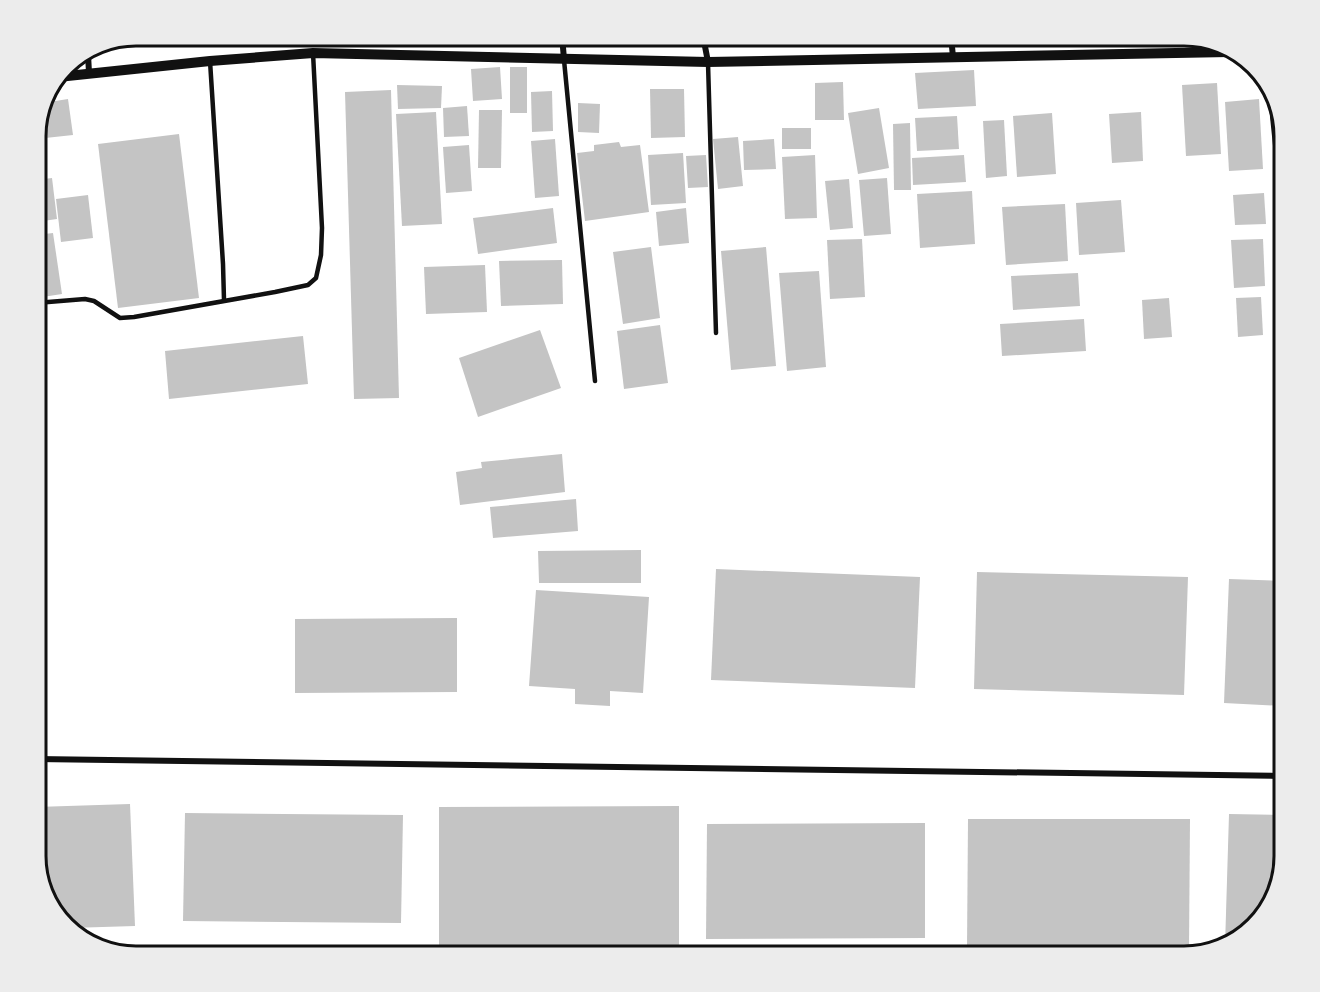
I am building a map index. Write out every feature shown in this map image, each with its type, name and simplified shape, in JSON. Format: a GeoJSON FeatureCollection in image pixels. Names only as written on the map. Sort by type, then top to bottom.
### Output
{"type":"FeatureCollection","features":[{"type":"Feature","properties":{"kind":"street"},"geometry":{"type":"LineString","coordinates":[[563,46],[564,60]]}},
{"type":"Feature","properties":{"kind":"street"},"geometry":{"type":"LineString","coordinates":[[706,46],[708,62]]}},
{"type":"Feature","properties":{"kind":"street"},"geometry":{"type":"LineString","coordinates":[[952,46],[953,57]]}},
{"type":"Feature","properties":{"kind":"street"},"geometry":{"type":"LineString","coordinates":[[71,75],[313,53],[708,62],[1215,52]]}},
{"type":"Feature","properties":{"kind":"street"},"geometry":{"type":"LineString","coordinates":[[88,61],[89,73]]}},
{"type":"Feature","properties":{"kind":"street"},"geometry":{"type":"LineString","coordinates":[[47,759],[1274,776]]}},
{"type":"Feature","properties":{"kind":"lane"},"geometry":{"type":"LineString","coordinates":[[47,302],[85,299],[94,301],[120,318],[134,317],[308,285],[316,278],[321,255],[322,228],[313,53]]}},
{"type":"Feature","properties":{"kind":"lane"},"geometry":{"type":"LineString","coordinates":[[564,60],[595,381]]}},
{"type":"Feature","properties":{"kind":"lane"},"geometry":{"type":"LineString","coordinates":[[210,61],[224,300]]}},
{"type":"Feature","properties":{"kind":"lane"},"geometry":{"type":"LineString","coordinates":[[708,62],[716,333]]}},
{"type":"Feature","properties":{"kind":"building"},"geometry":{"type":"Polygon","coordinates":[[[500,67],[502,99],[473,101],[471,69],[500,67]]]}},
{"type":"Feature","properties":{"kind":"building"},"geometry":{"type":"Polygon","coordinates":[[[510,67],[527,67],[527,113],[510,113],[510,67]]]}},
{"type":"Feature","properties":{"kind":"building"},"geometry":{"type":"Polygon","coordinates":[[[974,70],[976,106],[918,109],[915,73],[974,70]]]}},
{"type":"Feature","properties":{"kind":"building"},"geometry":{"type":"Polygon","coordinates":[[[843,82],[844,120],[815,120],[815,83],[843,82]]]}},
{"type":"Feature","properties":{"kind":"building"},"geometry":{"type":"Polygon","coordinates":[[[1217,83],[1221,154],[1186,156],[1182,85],[1217,83]]]}},
{"type":"Feature","properties":{"kind":"building"},"geometry":{"type":"Polygon","coordinates":[[[397,85],[442,86],[441,108],[398,109],[397,85]]]}},
{"type":"Feature","properties":{"kind":"building"},"geometry":{"type":"Polygon","coordinates":[[[650,89],[684,89],[685,137],[651,138],[650,89]]]}},
{"type":"Feature","properties":{"kind":"building"},"geometry":{"type":"Polygon","coordinates":[[[391,90],[399,398],[354,399],[345,92],[391,90]]]}},
{"type":"Feature","properties":{"kind":"building"},"geometry":{"type":"Polygon","coordinates":[[[552,91],[553,131],[532,132],[531,92],[552,91]]]}},
{"type":"Feature","properties":{"kind":"building"},"geometry":{"type":"Polygon","coordinates":[[[68,99],[73,135],[47,138],[53,101],[68,99]]]}},
{"type":"Feature","properties":{"kind":"building"},"geometry":{"type":"Polygon","coordinates":[[[1259,99],[1263,169],[1229,171],[1225,102],[1259,99]]]}},
{"type":"Feature","properties":{"kind":"building"},"geometry":{"type":"Polygon","coordinates":[[[578,103],[600,104],[599,133],[578,132],[578,103]]]}},
{"type":"Feature","properties":{"kind":"building"},"geometry":{"type":"Polygon","coordinates":[[[467,106],[469,136],[444,137],[443,108],[467,106]]]}},
{"type":"Feature","properties":{"kind":"building"},"geometry":{"type":"Polygon","coordinates":[[[879,108],[889,168],[858,174],[848,113],[879,108]]]}},
{"type":"Feature","properties":{"kind":"building"},"geometry":{"type":"Polygon","coordinates":[[[479,110],[502,110],[501,168],[478,168],[479,110]]]}},
{"type":"Feature","properties":{"kind":"building"},"geometry":{"type":"Polygon","coordinates":[[[436,112],[442,224],[402,226],[396,114],[436,112]]]}},
{"type":"Feature","properties":{"kind":"building"},"geometry":{"type":"Polygon","coordinates":[[[1141,112],[1143,161],[1112,163],[1109,114],[1141,112]]]}},
{"type":"Feature","properties":{"kind":"building"},"geometry":{"type":"Polygon","coordinates":[[[1052,113],[1056,174],[1017,177],[1013,116],[1052,113]]]}},
{"type":"Feature","properties":{"kind":"building"},"geometry":{"type":"Polygon","coordinates":[[[957,116],[959,149],[917,151],[915,118],[957,116]]]}},
{"type":"Feature","properties":{"kind":"building"},"geometry":{"type":"Polygon","coordinates":[[[1004,120],[1007,176],[986,178],[983,121],[1004,120]]]}},
{"type":"Feature","properties":{"kind":"building"},"geometry":{"type":"Polygon","coordinates":[[[910,123],[911,190],[894,190],[893,124],[910,123]]]}},
{"type":"Feature","properties":{"kind":"building"},"geometry":{"type":"Polygon","coordinates":[[[782,128],[811,128],[811,149],[782,149],[782,128]]]}},
{"type":"Feature","properties":{"kind":"building"},"geometry":{"type":"Polygon","coordinates":[[[179,134],[199,298],[118,308],[98,144],[179,134]]]}},
{"type":"Feature","properties":{"kind":"building"},"geometry":{"type":"Polygon","coordinates":[[[738,137],[743,186],[718,189],[713,139],[738,137]]]}},
{"type":"Feature","properties":{"kind":"building"},"geometry":{"type":"Polygon","coordinates":[[[555,139],[559,196],[535,198],[531,141],[555,139]]]}},
{"type":"Feature","properties":{"kind":"building"},"geometry":{"type":"Polygon","coordinates":[[[774,139],[776,169],[744,170],[743,141],[774,139]]]}},
{"type":"Feature","properties":{"kind":"building"},"geometry":{"type":"Polygon","coordinates":[[[619,142],[621,147],[640,145],[649,212],[585,221],[577,153],[594,151],[594,145],[619,142]]]}},
{"type":"Feature","properties":{"kind":"building"},"geometry":{"type":"Polygon","coordinates":[[[469,145],[472,191],[446,193],[443,147],[469,145]]]}},
{"type":"Feature","properties":{"kind":"building"},"geometry":{"type":"Polygon","coordinates":[[[683,153],[686,203],[651,205],[648,155],[683,153]]]}},
{"type":"Feature","properties":{"kind":"building"},"geometry":{"type":"Polygon","coordinates":[[[706,155],[708,187],[688,188],[686,156],[706,155]]]}},
{"type":"Feature","properties":{"kind":"building"},"geometry":{"type":"Polygon","coordinates":[[[815,155],[817,218],[785,219],[782,157],[815,155]]]}},
{"type":"Feature","properties":{"kind":"building"},"geometry":{"type":"Polygon","coordinates":[[[964,155],[966,182],[913,185],[912,158],[964,155]]]}},
{"type":"Feature","properties":{"kind":"building"},"geometry":{"type":"Polygon","coordinates":[[[52,178],[57,219],[47,220],[47,179],[52,178]]]}},
{"type":"Feature","properties":{"kind":"building"},"geometry":{"type":"Polygon","coordinates":[[[887,178],[891,234],[864,236],[859,180],[887,178]]]}},
{"type":"Feature","properties":{"kind":"building"},"geometry":{"type":"Polygon","coordinates":[[[849,179],[853,228],[830,230],[825,181],[849,179]]]}},
{"type":"Feature","properties":{"kind":"building"},"geometry":{"type":"Polygon","coordinates":[[[972,191],[975,244],[920,248],[917,194],[972,191]]]}},
{"type":"Feature","properties":{"kind":"building"},"geometry":{"type":"Polygon","coordinates":[[[1264,193],[1266,224],[1235,225],[1233,195],[1264,193]]]}},
{"type":"Feature","properties":{"kind":"building"},"geometry":{"type":"Polygon","coordinates":[[[88,195],[93,238],[61,242],[56,199],[88,195]]]}},
{"type":"Feature","properties":{"kind":"building"},"geometry":{"type":"Polygon","coordinates":[[[1121,200],[1125,252],[1079,255],[1076,203],[1121,200]]]}},
{"type":"Feature","properties":{"kind":"building"},"geometry":{"type":"Polygon","coordinates":[[[1065,204],[1068,261],[1006,265],[1002,207],[1065,204]]]}},
{"type":"Feature","properties":{"kind":"building"},"geometry":{"type":"Polygon","coordinates":[[[553,208],[557,243],[478,254],[473,218],[553,208]]]}},
{"type":"Feature","properties":{"kind":"building"},"geometry":{"type":"Polygon","coordinates":[[[686,208],[689,243],[659,246],[656,212],[686,208]]]}},
{"type":"Feature","properties":{"kind":"building"},"geometry":{"type":"Polygon","coordinates":[[[53,233],[62,294],[47,296],[47,234],[53,233]]]}},
{"type":"Feature","properties":{"kind":"building"},"geometry":{"type":"Polygon","coordinates":[[[862,239],[865,297],[830,299],[827,240],[862,239]]]}},
{"type":"Feature","properties":{"kind":"building"},"geometry":{"type":"Polygon","coordinates":[[[1263,239],[1265,286],[1234,288],[1231,240],[1263,239]]]}},
{"type":"Feature","properties":{"kind":"building"},"geometry":{"type":"Polygon","coordinates":[[[651,247],[660,318],[623,324],[613,252],[651,247]]]}},
{"type":"Feature","properties":{"kind":"building"},"geometry":{"type":"Polygon","coordinates":[[[766,247],[776,366],[731,370],[721,251],[766,247]]]}},
{"type":"Feature","properties":{"kind":"building"},"geometry":{"type":"Polygon","coordinates":[[[562,260],[563,304],[501,306],[499,261],[562,260]]]}},
{"type":"Feature","properties":{"kind":"building"},"geometry":{"type":"Polygon","coordinates":[[[485,265],[487,312],[426,314],[424,267],[485,265]]]}},
{"type":"Feature","properties":{"kind":"building"},"geometry":{"type":"Polygon","coordinates":[[[819,271],[826,367],[787,371],[779,273],[819,271]]]}},
{"type":"Feature","properties":{"kind":"building"},"geometry":{"type":"Polygon","coordinates":[[[1078,273],[1080,306],[1013,310],[1011,276],[1078,273]]]}},
{"type":"Feature","properties":{"kind":"building"},"geometry":{"type":"Polygon","coordinates":[[[1261,297],[1263,335],[1238,337],[1236,298],[1261,297]]]}},
{"type":"Feature","properties":{"kind":"building"},"geometry":{"type":"Polygon","coordinates":[[[1169,298],[1172,337],[1144,339],[1142,300],[1169,298]]]}},
{"type":"Feature","properties":{"kind":"building"},"geometry":{"type":"Polygon","coordinates":[[[1084,319],[1086,351],[1002,356],[1000,324],[1084,319]]]}},
{"type":"Feature","properties":{"kind":"building"},"geometry":{"type":"Polygon","coordinates":[[[660,325],[668,383],[624,389],[617,331],[660,325]]]}},
{"type":"Feature","properties":{"kind":"building"},"geometry":{"type":"Polygon","coordinates":[[[540,330],[561,388],[478,417],[459,358],[540,330]]]}},
{"type":"Feature","properties":{"kind":"building"},"geometry":{"type":"Polygon","coordinates":[[[303,336],[308,384],[169,399],[165,351],[303,336]]]}},
{"type":"Feature","properties":{"kind":"building"},"geometry":{"type":"Polygon","coordinates":[[[562,454],[565,492],[460,505],[456,472],[482,468],[481,462],[562,454]]]}},
{"type":"Feature","properties":{"kind":"building"},"geometry":{"type":"Polygon","coordinates":[[[576,499],[578,531],[493,538],[490,507],[576,499]]]}},
{"type":"Feature","properties":{"kind":"building"},"geometry":{"type":"Polygon","coordinates":[[[641,550],[641,583],[539,583],[538,551],[641,550]]]}},
{"type":"Feature","properties":{"kind":"building"},"geometry":{"type":"Polygon","coordinates":[[[716,569],[920,577],[915,688],[711,680],[716,569]]]}},
{"type":"Feature","properties":{"kind":"building"},"geometry":{"type":"Polygon","coordinates":[[[977,572],[1188,577],[1184,695],[974,689],[977,572]]]}},
{"type":"Feature","properties":{"kind":"building"},"geometry":{"type":"Polygon","coordinates":[[[1229,579],[1274,581],[1274,706],[1224,703],[1229,579]]]}},
{"type":"Feature","properties":{"kind":"building"},"geometry":{"type":"Polygon","coordinates":[[[536,590],[649,597],[643,693],[610,691],[610,706],[575,704],[575,689],[529,686],[536,590]]]}},
{"type":"Feature","properties":{"kind":"building"},"geometry":{"type":"Polygon","coordinates":[[[457,618],[457,692],[295,693],[295,619],[457,618]]]}},
{"type":"Feature","properties":{"kind":"building"},"geometry":{"type":"Polygon","coordinates":[[[130,804],[135,926],[83,928],[69,915],[53,890],[50,879],[47,861],[47,807],[130,804]]]}},
{"type":"Feature","properties":{"kind":"building"},"geometry":{"type":"Polygon","coordinates":[[[679,806],[679,946],[439,946],[439,807],[679,806]]]}},
{"type":"Feature","properties":{"kind":"building"},"geometry":{"type":"Polygon","coordinates":[[[185,813],[403,815],[401,923],[183,921],[185,813]]]}},
{"type":"Feature","properties":{"kind":"building"},"geometry":{"type":"Polygon","coordinates":[[[1229,814],[1274,815],[1274,856],[1269,884],[1255,910],[1243,923],[1225,935],[1229,814]]]}},
{"type":"Feature","properties":{"kind":"building"},"geometry":{"type":"Polygon","coordinates":[[[968,819],[1190,819],[1189,945],[967,946],[968,819]]]}},
{"type":"Feature","properties":{"kind":"building"},"geometry":{"type":"Polygon","coordinates":[[[925,823],[925,938],[706,939],[707,824],[925,823]]]}}]}
